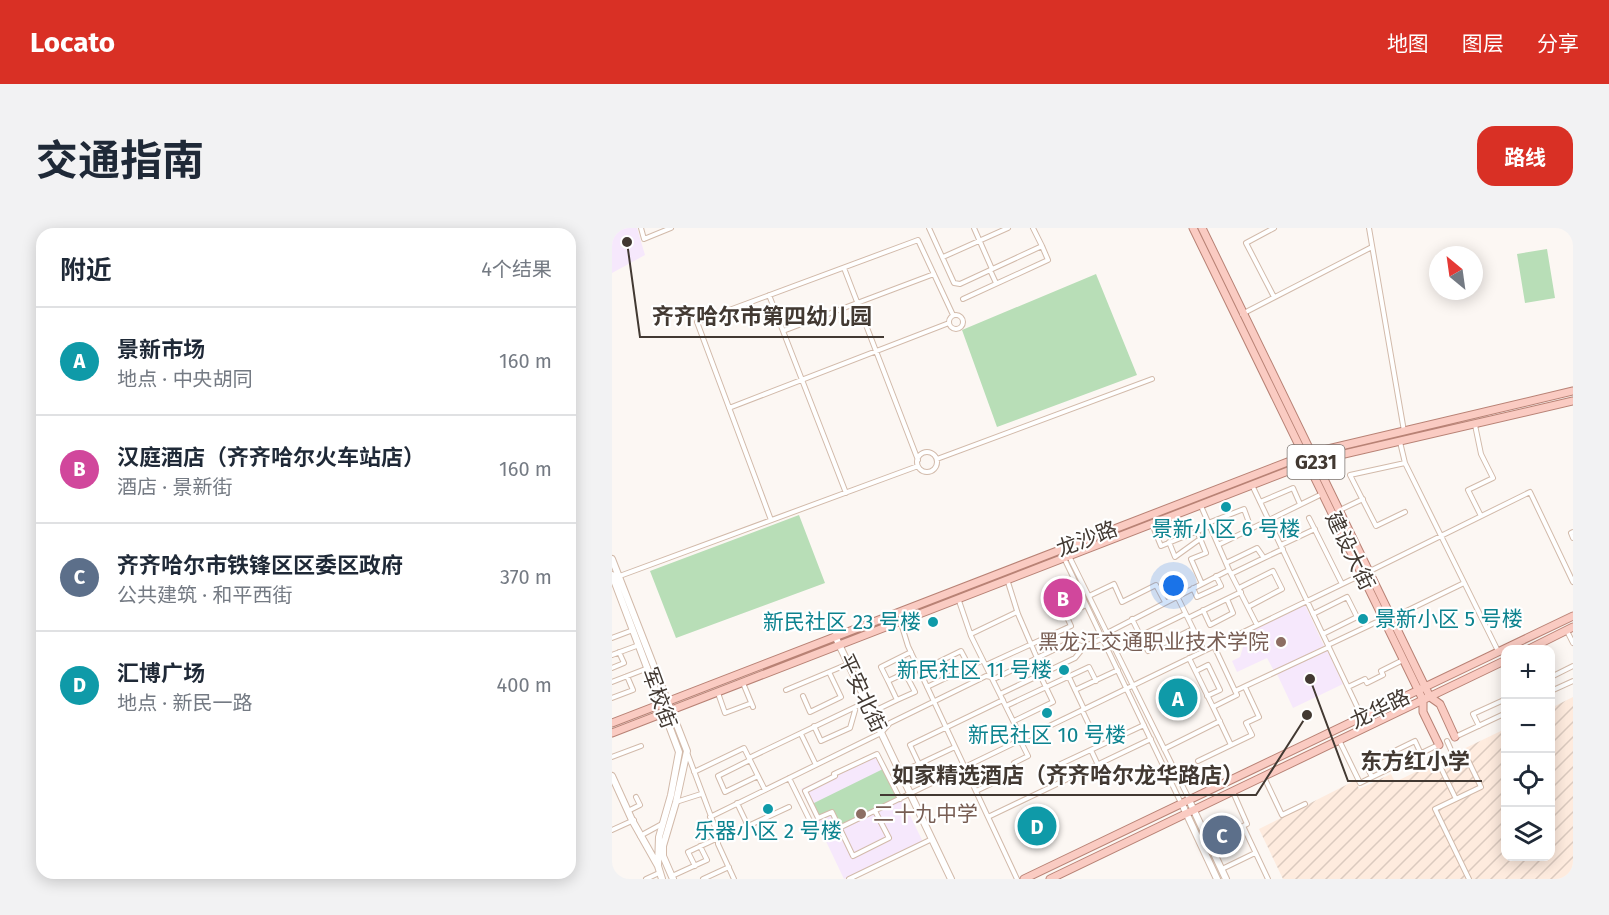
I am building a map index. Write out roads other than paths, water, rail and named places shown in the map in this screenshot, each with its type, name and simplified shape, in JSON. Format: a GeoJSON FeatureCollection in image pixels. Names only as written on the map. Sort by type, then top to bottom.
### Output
{"type":"FeatureCollection","features":[{"type":"Feature","properties":{"kind":"main road","name":"建设大街"},"geometry":{"type":"LineString","coordinates":[[1193,228],[1240,315]]}},
{"type":"Feature","properties":{"kind":"main road","name":"建设大街"},"geometry":{"type":"LineString","coordinates":[[1202,228],[1240,315],[1307,454],[1339,510],[1383,619],[1403,660],[1426,698],[1440,704],[1455,737]]}},
{"type":"Feature","properties":{"kind":"main road","name":"龙沙路"},"geometry":{"type":"LineString","coordinates":[[612,733],[835,636],[1064,552],[1307,454],[1573,391]]}},
{"type":"Feature","properties":{"kind":"main road","name":"龙沙路"},"geometry":{"type":"LineString","coordinates":[[612,723],[718,692],[1007,579],[1064,552],[1152,523],[1311,462],[1573,401]]}},
{"type":"Feature","properties":{"kind":"main road","name":"建设大街"},"geometry":{"type":"LineString","coordinates":[[1311,462],[1322,494],[1392,619],[1421,689]]}},
{"type":"Feature","properties":{"kind":"main road","name":"军校街"},"geometry":{"type":"LineString","coordinates":[[612,559],[615,577],[633,630],[687,752],[663,856],[672,878]]}},
{"type":"Feature","properties":{"kind":"main road","name":"军校街"},"geometry":{"type":"LineString","coordinates":[[615,577],[666,708],[679,752],[671,795],[659,837],[659,870]]}},
{"type":"Feature","properties":{"kind":"main road","name":"龙华路"},"geometry":{"type":"LineString","coordinates":[[1024,879],[1573,616]]}},
{"type":"Feature","properties":{"kind":"main road"},"geometry":{"type":"LineString","coordinates":[[1537,645],[1570,629]]}},
{"type":"Feature","properties":{"kind":"main road","name":"平安北街"},"geometry":{"type":"LineString","coordinates":[[835,636],[951,879]]}},
{"type":"Feature","properties":{"kind":"main road","name":"龙华路"},"geometry":{"type":"LineString","coordinates":[[1050,879],[1426,698],[1501,664]]}},
{"type":"Feature","properties":{"kind":"main road","name":"建设大街"},"geometry":{"type":"LineString","coordinates":[[1426,698],[1423,712],[1439,745]]}},
{"type":"Feature","properties":{"kind":"main road"},"geometry":{"type":"LineString","coordinates":[[612,776],[614,787],[634,820],[659,870]]}},
{"type":"Feature","properties":{"kind":"main road"},"geometry":{"type":"LineString","coordinates":[[1185,802],[1194,810],[1226,879]]}},
{"type":"Feature","properties":{"kind":"main road"},"geometry":{"type":"LineString","coordinates":[[1185,802],[1186,814],[1217,879]]}},
{"type":"Feature","properties":{"kind":"street"},"geometry":{"type":"LineString","coordinates":[[641,228],[644,239],[672,228]]}},
{"type":"Feature","properties":{"kind":"street"},"geometry":{"type":"LineString","coordinates":[[929,228],[954,283],[960,284],[1042,246]]}},
{"type":"Feature","properties":{"kind":"street"},"geometry":{"type":"LineString","coordinates":[[974,228],[996,283]]}},
{"type":"Feature","properties":{"kind":"street"},"geometry":{"type":"LineString","coordinates":[[942,257],[1008,228]]}},
{"type":"Feature","properties":{"kind":"street"},"geometry":{"type":"LineString","coordinates":[[963,298],[1048,260],[1033,228]]}},
{"type":"Feature","properties":{"kind":"street"},"geometry":{"type":"LineString","coordinates":[[1274,228],[1246,243],[1274,297]]}},
{"type":"Feature","properties":{"kind":"street"},"geometry":{"type":"LineString","coordinates":[[1369,228],[1404,432]]}},
{"type":"Feature","properties":{"kind":"street"},"geometry":{"type":"LineString","coordinates":[[771,520],[697,322],[918,240],[953,315]]}},
{"type":"Feature","properties":{"kind":"street"},"geometry":{"type":"LineString","coordinates":[[1240,315],[1372,247]]}},
{"type":"Feature","properties":{"kind":"street"},"geometry":{"type":"LineString","coordinates":[[844,268],[918,460],[918,466]]}},
{"type":"Feature","properties":{"kind":"street"},"geometry":{"type":"LineString","coordinates":[[783,331],[934,274]]}},
{"type":"Feature","properties":{"kind":"street"},"geometry":{"type":"LineString","coordinates":[[769,295],[846,493]]}},
{"type":"Feature","properties":{"kind":"street"},"geometry":{"type":"LineString","coordinates":[[949,323],[954,328],[962,325],[961,317],[953,315]]}},
{"type":"Feature","properties":{"kind":"street"},"geometry":{"type":"LineString","coordinates":[[949,323],[953,315]]}},
{"type":"Feature","properties":{"kind":"street"},"geometry":{"type":"LineString","coordinates":[[729,408],[949,323]]}},
{"type":"Feature","properties":{"kind":"street"},"geometry":{"type":"LineString","coordinates":[[937,459],[1152,378]]}},
{"type":"Feature","properties":{"kind":"street"},"geometry":{"type":"LineString","coordinates":[[1475,424],[1481,454],[1493,478],[1468,490],[1481,516]]}},
{"type":"Feature","properties":{"kind":"street"},"geometry":{"type":"LineString","coordinates":[[1400,442],[1405,463],[1498,652]]}},
{"type":"Feature","properties":{"kind":"street"},"geometry":{"type":"LineString","coordinates":[[918,460],[922,454],[928,453],[937,459],[936,467],[932,471],[926,472],[918,466]]}},
{"type":"Feature","properties":{"kind":"street"},"geometry":{"type":"LineString","coordinates":[[1405,463],[1350,475],[1377,526],[1405,513]]}},
{"type":"Feature","properties":{"kind":"street"},"geometry":{"type":"LineString","coordinates":[[615,577],[918,466]]}},
{"type":"Feature","properties":{"kind":"street"},"geometry":{"type":"LineString","coordinates":[[1252,485],[1362,717]]}},
{"type":"Feature","properties":{"kind":"street"},"geometry":{"type":"LineString","coordinates":[[1260,502],[1293,488],[1300,504]]}},
{"type":"Feature","properties":{"kind":"street"},"geometry":{"type":"LineString","coordinates":[[840,828],[1530,492],[1573,582]]}},
{"type":"Feature","properties":{"kind":"street"},"geometry":{"type":"LineString","coordinates":[[1218,545],[1322,494]]}},
{"type":"Feature","properties":{"kind":"street"},"geometry":{"type":"LineString","coordinates":[[1339,510],[1363,499]]}},
{"type":"Feature","properties":{"kind":"street"},"geometry":{"type":"LineString","coordinates":[[1200,504],[1230,572],[1257,625]]}},
{"type":"Feature","properties":{"kind":"street"},"geometry":{"type":"LineString","coordinates":[[1152,523],[1161,546],[1244,509],[1251,528]]}},
{"type":"Feature","properties":{"kind":"street"},"geometry":{"type":"LineString","coordinates":[[1309,518],[1342,585]]}},
{"type":"Feature","properties":{"kind":"street"},"geometry":{"type":"LineString","coordinates":[[1000,694],[1075,658],[1084,647],[1132,619],[1216,576],[1264,558],[1315,529]]}},
{"type":"Feature","properties":{"kind":"street"},"geometry":{"type":"LineString","coordinates":[[1197,531],[1206,553],[1191,559],[1202,584]]}},
{"type":"Feature","properties":{"kind":"street"},"geometry":{"type":"LineString","coordinates":[[1573,532],[1571,533],[1573,538]]}},
{"type":"Feature","properties":{"kind":"street"},"geometry":{"type":"LineString","coordinates":[[1169,542],[1175,557],[1200,539]]}},
{"type":"Feature","properties":{"kind":"street"},"geometry":{"type":"LineString","coordinates":[[1226,563],[1257,548],[1264,558]]}},
{"type":"Feature","properties":{"kind":"street"},"geometry":{"type":"LineString","coordinates":[[1064,552],[1089,596],[1164,749],[1185,802]]}},
{"type":"Feature","properties":{"kind":"street"},"geometry":{"type":"LineString","coordinates":[[1064,552],[1086,605],[1144,725],[1185,802]]}},
{"type":"Feature","properties":{"kind":"street"},"geometry":{"type":"LineString","coordinates":[[1140,636],[1227,599],[1274,571],[1282,589],[1248,606]]}},
{"type":"Feature","properties":{"kind":"street"},"geometry":{"type":"LineString","coordinates":[[1193,588],[1197,597],[1221,586],[1216,576]]}},
{"type":"Feature","properties":{"kind":"street"},"geometry":{"type":"LineString","coordinates":[[1007,579],[1017,612],[1036,658]]}},
{"type":"Feature","properties":{"kind":"street"},"geometry":{"type":"LineString","coordinates":[[1392,619],[1464,583]]}},
{"type":"Feature","properties":{"kind":"street"},"geometry":{"type":"LineString","coordinates":[[1089,596],[1113,584],[1122,602],[1156,585],[1165,602]]}},
{"type":"Feature","properties":{"kind":"street"},"geometry":{"type":"LineString","coordinates":[[1177,596],[1204,651]]}},
{"type":"Feature","properties":{"kind":"street"},"geometry":{"type":"LineString","coordinates":[[1313,614],[1347,597],[1357,616],[1323,634]]}},
{"type":"Feature","properties":{"kind":"street"},"geometry":{"type":"LineString","coordinates":[[958,598],[971,634],[1014,721],[1028,756],[1014,763],[1018,771],[976,791]]}},
{"type":"Feature","properties":{"kind":"street"},"geometry":{"type":"LineString","coordinates":[[1203,610],[1210,625],[1233,613],[1227,599]]}},
{"type":"Feature","properties":{"kind":"street"},"geometry":{"type":"LineString","coordinates":[[986,665],[1071,626],[1066,615],[1086,605]]}},
{"type":"Feature","properties":{"kind":"street"},"geometry":{"type":"LineString","coordinates":[[971,634],[1017,612]]}},
{"type":"Feature","properties":{"kind":"street"},"geometry":{"type":"LineString","coordinates":[[1132,619],[1148,651],[1193,629]]}},
{"type":"Feature","properties":{"kind":"street"},"geometry":{"type":"LineString","coordinates":[[1235,691],[1383,619]]}},
{"type":"Feature","properties":{"kind":"street"},"geometry":{"type":"LineString","coordinates":[[900,620],[910,652],[1017,879]]}},
{"type":"Feature","properties":{"kind":"street"},"geometry":{"type":"LineString","coordinates":[[1570,629],[1573,643]]}},
{"type":"Feature","properties":{"kind":"street"},"geometry":{"type":"LineString","coordinates":[[612,638],[633,630]]}},
{"type":"Feature","properties":{"kind":"street"},"geometry":{"type":"LineString","coordinates":[[710,817],[881,733],[890,723],[986,676],[996,678],[1070,642],[1084,647]]}},
{"type":"Feature","properties":{"kind":"street"},"geometry":{"type":"LineString","coordinates":[[612,655],[639,645]]}},
{"type":"Feature","properties":{"kind":"street"},"geometry":{"type":"LineString","coordinates":[[1213,707],[1237,695],[1214,646]]}},
{"type":"Feature","properties":{"kind":"street"},"geometry":{"type":"LineString","coordinates":[[888,681],[962,651],[969,666]]}},
{"type":"Feature","properties":{"kind":"street"},"geometry":{"type":"LineString","coordinates":[[612,668],[624,663],[619,652]]}},
{"type":"Feature","properties":{"kind":"street"},"geometry":{"type":"LineString","coordinates":[[897,700],[881,667],[910,652]]}},
{"type":"Feature","properties":{"kind":"street"},"geometry":{"type":"LineString","coordinates":[[1189,658],[1231,745]]}},
{"type":"Feature","properties":{"kind":"street"},"geometry":{"type":"LineString","coordinates":[[927,687],[983,660]]}},
{"type":"Feature","properties":{"kind":"street"},"geometry":{"type":"LineString","coordinates":[[1348,687],[1365,679],[1367,683],[1383,675],[1381,671],[1403,660]]}},
{"type":"Feature","properties":{"kind":"street"},"geometry":{"type":"LineString","coordinates":[[786,690],[848,664]]}},
{"type":"Feature","properties":{"kind":"street"},"geometry":{"type":"LineString","coordinates":[[1196,671],[1208,665],[1220,690],[1207,696]]}},
{"type":"Feature","properties":{"kind":"street"},"geometry":{"type":"LineString","coordinates":[[1555,675],[1573,666]]}},
{"type":"Feature","properties":{"kind":"street"},"geometry":{"type":"LineString","coordinates":[[1006,706],[1089,667],[1096,681]]}},
{"type":"Feature","properties":{"kind":"street"},"geometry":{"type":"LineString","coordinates":[[612,682],[648,668]]}},
{"type":"Feature","properties":{"kind":"street"},"geometry":{"type":"LineString","coordinates":[[1075,690],[1118,670]]}},
{"type":"Feature","properties":{"kind":"street"},"geometry":{"type":"LineString","coordinates":[[803,696],[810,712],[841,697],[829,672]]}},
{"type":"Feature","properties":{"kind":"street"},"geometry":{"type":"LineString","coordinates":[[871,713],[915,692],[905,673]]}},
{"type":"Feature","properties":{"kind":"street"},"geometry":{"type":"LineString","coordinates":[[1014,721],[1053,702],[1040,675]]}},
{"type":"Feature","properties":{"kind":"street"},"geometry":{"type":"LineString","coordinates":[[612,698],[633,690],[627,676]]}},
{"type":"Feature","properties":{"kind":"street"},"geometry":{"type":"LineString","coordinates":[[1069,677],[1099,746]]}},
{"type":"Feature","properties":{"kind":"street"},"geometry":{"type":"LineString","coordinates":[[1555,690],[1573,681]]}},
{"type":"Feature","properties":{"kind":"street"},"geometry":{"type":"LineString","coordinates":[[718,692],[725,712],[751,705],[743,682]]}},
{"type":"Feature","properties":{"kind":"street"},"geometry":{"type":"LineString","coordinates":[[1198,761],[1252,735],[1246,723],[1259,717],[1245,687]]}},
{"type":"Feature","properties":{"kind":"street"},"geometry":{"type":"LineString","coordinates":[[919,764],[910,745],[1003,699]]}},
{"type":"Feature","properties":{"kind":"street"},"geometry":{"type":"LineString","coordinates":[[1479,726],[1473,714],[1501,701]]}},
{"type":"Feature","properties":{"kind":"street"},"geometry":{"type":"LineString","coordinates":[[758,776],[725,792],[717,776],[750,760],[749,758],[866,702]]}},
{"type":"Feature","properties":{"kind":"street"},"geometry":{"type":"LineString","coordinates":[[814,726],[821,741],[850,728],[856,706]]}},
{"type":"Feature","properties":{"kind":"street"},"geometry":{"type":"LineString","coordinates":[[1455,737],[1501,715]]}},
{"type":"Feature","properties":{"kind":"street"},"geometry":{"type":"LineString","coordinates":[[1164,749],[1220,721]]}},
{"type":"Feature","properties":{"kind":"street"},"geometry":{"type":"LineString","coordinates":[[1050,769],[1144,725]]}},
{"type":"Feature","properties":{"kind":"street"},"geometry":{"type":"LineString","coordinates":[[801,734],[816,765]]}},
{"type":"Feature","properties":{"kind":"street"},"geometry":{"type":"LineString","coordinates":[[988,817],[1151,739]]}},
{"type":"Feature","properties":{"kind":"street"},"geometry":{"type":"LineString","coordinates":[[1339,740],[1360,783],[1439,745]]}},
{"type":"Feature","properties":{"kind":"street"},"geometry":{"type":"LineString","coordinates":[[1372,777],[1366,765],[1415,741],[1421,754]]}},
{"type":"Feature","properties":{"kind":"street"},"geometry":{"type":"LineString","coordinates":[[1447,741],[1455,759]]}},
{"type":"Feature","properties":{"kind":"street"},"geometry":{"type":"LineString","coordinates":[[612,757],[640,746]]}},
{"type":"Feature","properties":{"kind":"street"},"geometry":{"type":"LineString","coordinates":[[900,772],[955,747]]}},
{"type":"Feature","properties":{"kind":"street"},"geometry":{"type":"LineString","coordinates":[[694,772],[744,748],[765,790]]}},
{"type":"Feature","properties":{"kind":"street"},"geometry":{"type":"LineString","coordinates":[[1091,750],[1098,765]]}},
{"type":"Feature","properties":{"kind":"street","name":"军校街"},"geometry":{"type":"LineString","coordinates":[[687,752],[718,838],[718,844],[734,879]]}},
{"type":"Feature","properties":{"kind":"street"},"geometry":{"type":"LineString","coordinates":[[875,811],[889,838],[854,856],[831,812],[818,818],[805,791],[835,776],[834,774],[878,754],[900,799]]}},
{"type":"Feature","properties":{"kind":"street"},"geometry":{"type":"LineString","coordinates":[[1456,799],[1440,766],[1465,754],[1481,787],[1456,799],[1435,809],[1469,879]]}},
{"type":"Feature","properties":{"kind":"street"},"geometry":{"type":"LineString","coordinates":[[1264,776],[1282,815],[1305,804]]}},
{"type":"Feature","properties":{"kind":"street"},"geometry":{"type":"LineString","coordinates":[[789,778],[816,833]]}},
{"type":"Feature","properties":{"kind":"street"},"geometry":{"type":"LineString","coordinates":[[1232,791],[1247,824],[1243,826],[1268,879]]}},
{"type":"Feature","properties":{"kind":"street"},"geometry":{"type":"LineString","coordinates":[[676,802],[701,794]]}},
{"type":"Feature","properties":{"kind":"street"},"geometry":{"type":"LineString","coordinates":[[628,811],[640,805],[636,797]]}},
{"type":"Feature","properties":{"kind":"street"},"geometry":{"type":"LineString","coordinates":[[737,803],[748,826],[789,807]]}},
{"type":"Feature","properties":{"kind":"street"},"geometry":{"type":"LineString","coordinates":[[612,830],[634,820]]}},
{"type":"Feature","properties":{"kind":"street"},"geometry":{"type":"LineString","coordinates":[[641,835],[663,824]]}},
{"type":"Feature","properties":{"kind":"street"},"geometry":{"type":"LineString","coordinates":[[695,866],[688,852],[718,838]]}},
{"type":"Feature","properties":{"kind":"street"},"geometry":{"type":"LineString","coordinates":[[850,879],[932,839]]}},
{"type":"Feature","properties":{"kind":"street"},"geometry":{"type":"LineString","coordinates":[[672,878],[707,860],[700,846]]}},
{"type":"Feature","properties":{"kind":"street"},"geometry":{"type":"LineString","coordinates":[[1221,870],[1255,853]]}},
{"type":"Feature","properties":{"kind":"street"},"geometry":{"type":"LineString","coordinates":[[703,879],[712,877],[729,867]]}},
{"type":"Feature","properties":{"kind":"street"},"geometry":{"type":"LineString","coordinates":[[646,879],[659,870]]}},
{"type":"Feature","properties":{"kind":"place","name":"齐齐哈尔市第四幼儿园"},"geometry":{"type":"Point","coordinates":[627,242]}},
{"type":"Feature","properties":{"kind":"place","name":"景新小区 6 号楼"},"geometry":{"type":"Point","coordinates":[1226,507]}},
{"type":"Feature","properties":{"kind":"place","name":"汉庭酒店（齐齐哈尔火车站店）"},"geometry":{"type":"Point","coordinates":[1063,598]}},
{"type":"Feature","properties":{"kind":"place","name":"景新小区 5 号楼"},"geometry":{"type":"Point","coordinates":[1363,619]}},
{"type":"Feature","properties":{"kind":"place","name":"新民社区 23 号楼"},"geometry":{"type":"Point","coordinates":[933,622]}},
{"type":"Feature","properties":{"kind":"place","name":"黑龙江交通职业技术学院"},"geometry":{"type":"Point","coordinates":[1281,642]}},
{"type":"Feature","properties":{"kind":"place","name":"新民社区 11 号楼"},"geometry":{"type":"Point","coordinates":[1064,670]}},
{"type":"Feature","properties":{"kind":"place","name":"东方红小学"},"geometry":{"type":"Point","coordinates":[1310,679]}},
{"type":"Feature","properties":{"kind":"place","name":"景新市场"},"geometry":{"type":"Point","coordinates":[1178,698]}},
{"type":"Feature","properties":{"kind":"place","name":"新民社区 10 号楼"},"geometry":{"type":"Point","coordinates":[1047,713]}},
{"type":"Feature","properties":{"kind":"place","name":"如家精选酒店（齐齐哈尔龙华路店）"},"geometry":{"type":"Point","coordinates":[1307,715]}},
{"type":"Feature","properties":{"kind":"place","name":"乐器小区 2 号楼"},"geometry":{"type":"Point","coordinates":[768,809]}},
{"type":"Feature","properties":{"kind":"place","name":"二十九中学"},"geometry":{"type":"Point","coordinates":[861,814]}},
{"type":"Feature","properties":{"kind":"place","name":"汇博广场"},"geometry":{"type":"Point","coordinates":[1037,826]}},
{"type":"Feature","properties":{"kind":"place","name":"齐齐哈尔市铁锋区区委区政府"},"geometry":{"type":"Point","coordinates":[1222,835]}}]}
